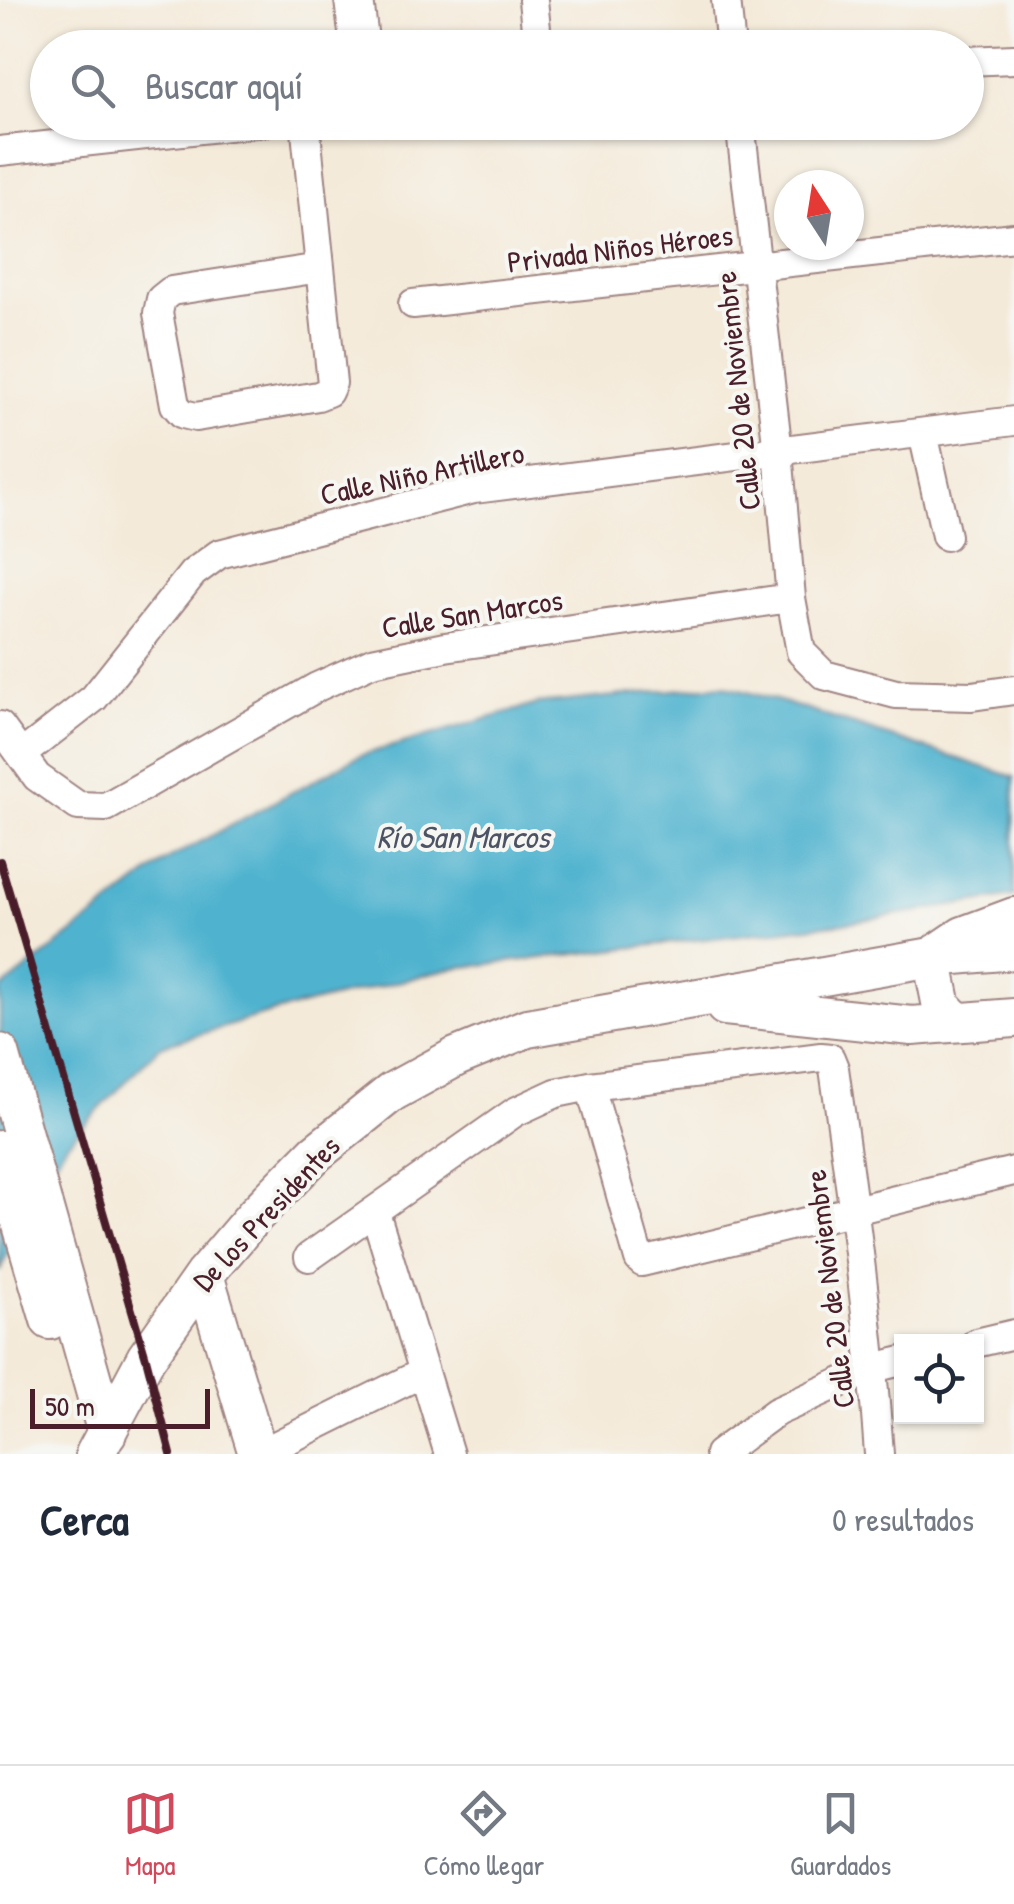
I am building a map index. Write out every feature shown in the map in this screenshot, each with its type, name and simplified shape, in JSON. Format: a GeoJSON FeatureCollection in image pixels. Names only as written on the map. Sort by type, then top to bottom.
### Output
{"type":"FeatureCollection","features":[{"type":"Feature","properties":{"kind":"main road"},"geometry":{"type":"LineString","coordinates":[[354,0],[358,30]]}},
{"type":"Feature","properties":{"kind":"main road"},"geometry":{"type":"LineString","coordinates":[[957,1022],[942,1007],[932,956],[964,936],[1014,917]]}},
{"type":"Feature","properties":{"kind":"main road","name":"De los Presidentes"},"geometry":{"type":"LineString","coordinates":[[96,1447],[146,1358],[204,1274],[256,1214],[316,1153],[392,1092],[456,1057],[527,1028],[932,956],[1014,950]]}},
{"type":"Feature","properties":{"kind":"main road","name":"De los Presidentes"},"geometry":{"type":"LineString","coordinates":[[678,1000],[912,1026],[1014,1018]]}},
{"type":"Feature","properties":{"kind":"main road"},"geometry":{"type":"LineString","coordinates":[[0,1052],[37,1231],[96,1447]]}},
{"type":"Feature","properties":{"kind":"main road"},"geometry":{"type":"LineString","coordinates":[[0,1150],[37,1231]]}},
{"type":"Feature","properties":{"kind":"main road"},"geometry":{"type":"LineString","coordinates":[[204,1274],[258,1454]]}},
{"type":"Feature","properties":{"kind":"street"},"geometry":{"type":"LineString","coordinates":[[533,0],[536,30]]}},
{"type":"Feature","properties":{"kind":"street"},"geometry":{"type":"LineString","coordinates":[[726,0],[729,30]]}},
{"type":"Feature","properties":{"kind":"street"},"geometry":{"type":"LineString","coordinates":[[984,60],[1014,59]]}},
{"type":"Feature","properties":{"kind":"street"},"geometry":{"type":"LineString","coordinates":[[0,151],[100,140]]}},
{"type":"Feature","properties":{"kind":"street"},"geometry":{"type":"LineString","coordinates":[[307,140],[332,382],[328,392],[196,417],[183,414],[175,405],[158,314],[161,299],[171,291],[320,268]]}},
{"type":"Feature","properties":{"kind":"street","name":"Calle 20 de Noviembre"},"geometry":{"type":"LineString","coordinates":[[742,140],[791,598],[801,652],[824,675],[896,694],[972,696],[1014,690]]}},
{"type":"Feature","properties":{"kind":"street","name":"Privada Niños Héroes"},"geometry":{"type":"LineString","coordinates":[[412,304],[1014,237]]}},
{"type":"Feature","properties":{"kind":"street","name":"Calle Niño Artillero"},"geometry":{"type":"LineString","coordinates":[[21,755],[94,698],[193,574],[219,554],[474,489],[1014,421]]}},
{"type":"Feature","properties":{"kind":"street"},"geometry":{"type":"LineString","coordinates":[[923,433],[946,536]]}},
{"type":"Feature","properties":{"kind":"street","name":"Calle San Marcos"},"geometry":{"type":"LineString","coordinates":[[21,755],[37,777],[78,806],[106,807],[317,687],[372,662],[791,598]]}},
{"type":"Feature","properties":{"kind":"street"},"geometry":{"type":"LineString","coordinates":[[0,726],[21,755]]}},
{"type":"Feature","properties":{"kind":"street","name":"Calle 20 de Noviembre"},"geometry":{"type":"LineString","coordinates":[[590,1086],[821,1056],[830,1058],[854,1208],[879,1454]]}},
{"type":"Feature","properties":{"kind":"street"},"geometry":{"type":"LineString","coordinates":[[309,1257],[515,1112],[556,1093],[590,1086],[642,1262],[1014,1171]]}},
{"type":"Feature","properties":{"kind":"street"},"geometry":{"type":"LineString","coordinates":[[375,1212],[449,1454]]}},
{"type":"Feature","properties":{"kind":"street"},"geometry":{"type":"LineString","coordinates":[[984,1341],[1014,1334]]}},
{"type":"Feature","properties":{"kind":"street"},"geometry":{"type":"LineString","coordinates":[[719,1454],[776,1412],[873,1368],[894,1363]]}},
{"type":"Feature","properties":{"kind":"street"},"geometry":{"type":"LineString","coordinates":[[258,1454],[424,1372]]}},
{"type":"Feature","properties":{"kind":"water","name":"Río San Marcos"},"geometry":{"type":"Polygon","coordinates":[[[722,685],[1014,777],[1014,896],[844,923],[454,968],[271,1013],[160,1046],[67,1143],[33,1195],[0,1271],[0,990],[165,861],[359,756],[537,704],[722,685]]]}},
{"type":"Feature","properties":{"kind":"railway"},"geometry":{"type":"LineString","coordinates":[[0,861],[171,1454]]}}]}
